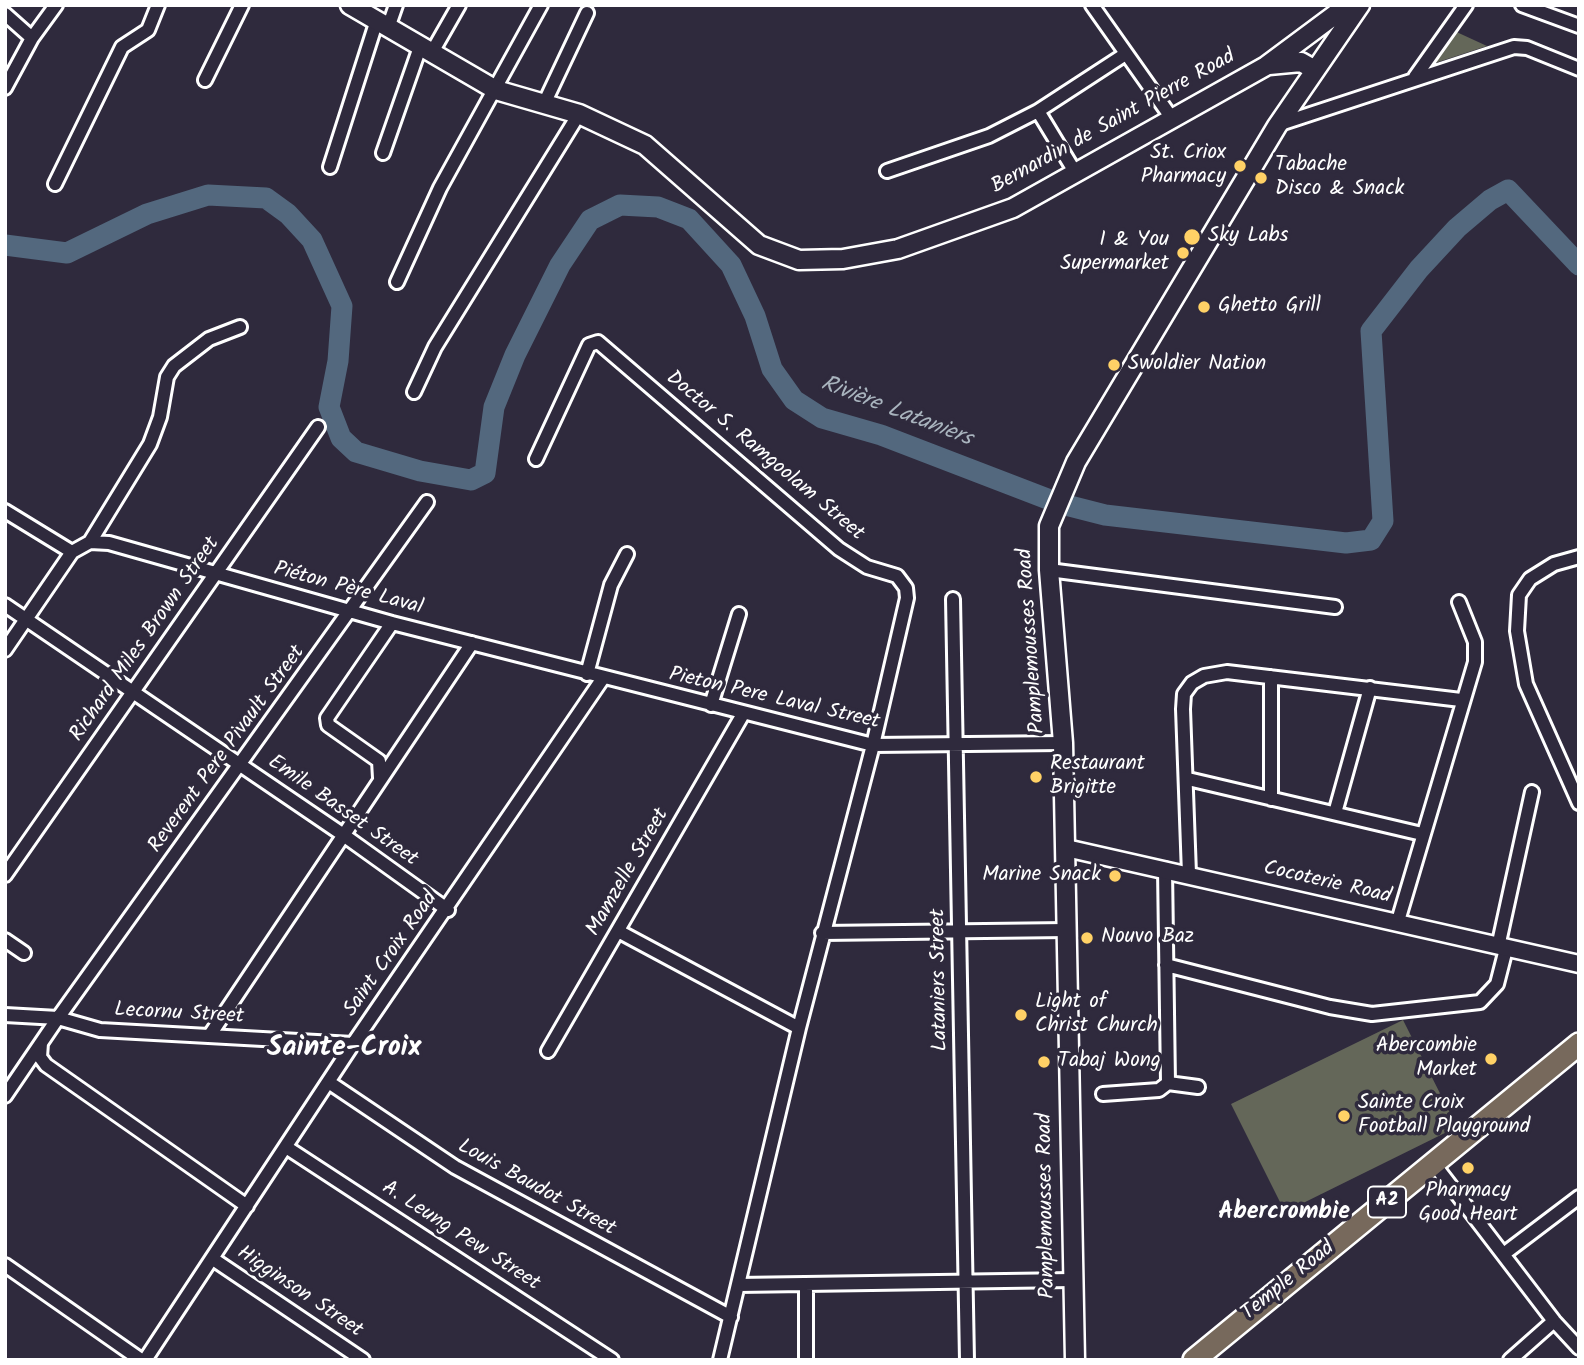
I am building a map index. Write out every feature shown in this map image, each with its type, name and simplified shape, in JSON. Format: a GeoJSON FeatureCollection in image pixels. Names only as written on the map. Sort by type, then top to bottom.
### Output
{"type":"FeatureCollection","features":[{"type":"Feature","properties":{"kind":"main road","name":"Bernardin de Saint Pierre Road"},"geometry":{"type":"LineString","coordinates":[[350,5],[496,90],[579,114],[645,145],[759,245],[799,260],[843,260],[898,249],[1013,208],[1266,65],[1348,5]]}},
{"type":"Feature","properties":{"kind":"main road","name":"Pamplemousses Road"},"geometry":{"type":"LineString","coordinates":[[1075,1360],[1063,743],[1049,570],[1049,526],[1076,462],[1277,125],[1360,5]]}},
{"type":"Feature","properties":{"kind":"main road"},"geometry":{"type":"LineString","coordinates":[[1292,48],[1320,64]]}},
{"type":"Feature","properties":{"kind":"main road","name":"Bernardin de Saint Pierre Road"},"geometry":{"type":"LineString","coordinates":[[1266,65],[1301,62],[1320,64]]}},
{"type":"Feature","properties":{"kind":"main road","name":"Temple Road"},"geometry":{"type":"LineString","coordinates":[[1194,1360],[1579,1044]]}},
{"type":"Feature","properties":{"kind":"street"},"geometry":{"type":"LineString","coordinates":[[5,88],[32,38],[56,5]]}},
{"type":"Feature","properties":{"kind":"street"},"geometry":{"type":"LineString","coordinates":[[55,184],[122,47],[148,30],[158,5]]}},
{"type":"Feature","properties":{"kind":"street"},"geometry":{"type":"LineString","coordinates":[[205,80],[242,5]]}},
{"type":"Feature","properties":{"kind":"street"},"geometry":{"type":"LineString","coordinates":[[330,167],[382,24],[396,5]]}},
{"type":"Feature","properties":{"kind":"street"},"geometry":{"type":"LineString","coordinates":[[383,153],[425,50],[459,5]]}},
{"type":"Feature","properties":{"kind":"street"},"geometry":{"type":"LineString","coordinates":[[397,282],[440,188],[541,5]]}},
{"type":"Feature","properties":{"kind":"street"},"geometry":{"type":"LineString","coordinates":[[1092,5],[1124,55],[1171,117]]}},
{"type":"Feature","properties":{"kind":"street"},"geometry":{"type":"LineString","coordinates":[[1415,77],[1466,5]]}},
{"type":"Feature","properties":{"kind":"street"},"geometry":{"type":"LineString","coordinates":[[1522,5],[1579,26]]}},
{"type":"Feature","properties":{"kind":"street"},"geometry":{"type":"LineString","coordinates":[[544,104],[587,13]]}},
{"type":"Feature","properties":{"kind":"street"},"geometry":{"type":"LineString","coordinates":[[5,14],[32,38]]}},
{"type":"Feature","properties":{"kind":"street"},"geometry":{"type":"LineString","coordinates":[[1277,125],[1415,77],[1514,47],[1527,48],[1579,69]]}},
{"type":"Feature","properties":{"kind":"street"},"geometry":{"type":"LineString","coordinates":[[887,171],[967,145],[1038,111],[1124,55]]}},
{"type":"Feature","properties":{"kind":"street"},"geometry":{"type":"LineString","coordinates":[[1038,111],[1075,172]]}},
{"type":"Feature","properties":{"kind":"street"},"geometry":{"type":"LineString","coordinates":[[414,392],[435,347],[579,114]]}},
{"type":"Feature","properties":{"kind":"street"},"geometry":{"type":"LineString","coordinates":[[5,650],[81,546],[150,444],[160,417],[167,376],[174,366],[209,339],[240,327]]}},
{"type":"Feature","properties":{"kind":"street","name":"Doctor S. Ramgoolam Street"},"geometry":{"type":"LineString","coordinates":[[536,459],[589,345],[595,342],[603,345],[839,549],[867,567],[897,576],[905,588],[907,598],[873,746]]}},
{"type":"Feature","properties":{"kind":"street","name":"Richard Miles Brown Street"},"geometry":{"type":"LineString","coordinates":[[5,875],[318,427]]}},
{"type":"Feature","properties":{"kind":"street","name":"Reverent Pere Pivault Street"},"geometry":{"type":"LineString","coordinates":[[5,1096],[427,502]]}},
{"type":"Feature","properties":{"kind":"street"},"geometry":{"type":"LineString","coordinates":[[5,511],[81,546]]}},
{"type":"Feature","properties":{"kind":"street","name":"Piéton Père Laval"},"geometry":{"type":"LineString","coordinates":[[81,546],[108,544],[350,612],[603,678]]}},
{"type":"Feature","properties":{"kind":"street"},"geometry":{"type":"LineString","coordinates":[[586,674],[611,584],[627,554]]}},
{"type":"Feature","properties":{"kind":"street"},"geometry":{"type":"LineString","coordinates":[[1579,557],[1554,564],[1530,579],[1519,595],[1517,631],[1526,684],[1579,803]]}},
{"type":"Feature","properties":{"kind":"street"},"geometry":{"type":"LineString","coordinates":[[1049,570],[1335,607]]}},
{"type":"Feature","properties":{"kind":"street","name":"Lataniers Street"},"geometry":{"type":"LineString","coordinates":[[953,599],[967,1360]]}},
{"type":"Feature","properties":{"kind":"street"},"geometry":{"type":"LineString","coordinates":[[1398,921],[1476,654],[1469,622],[1459,602]]}},
{"type":"Feature","properties":{"kind":"street","name":"Emile Basset Street"},"geometry":{"type":"LineString","coordinates":[[5,605],[242,765],[448,910]]}},
{"type":"Feature","properties":{"kind":"street"},"geometry":{"type":"LineString","coordinates":[[711,705],[739,614]]}},
{"type":"Feature","properties":{"kind":"street"},"geometry":{"type":"LineString","coordinates":[[379,780],[379,761],[328,725],[327,718],[392,623]]}},
{"type":"Feature","properties":{"kind":"street"},"geometry":{"type":"LineString","coordinates":[[210,1035],[472,643]]}},
{"type":"Feature","properties":{"kind":"street"},"geometry":{"type":"LineString","coordinates":[[1189,874],[1188,779],[1182,709],[1184,694],[1192,683],[1204,676],[1227,672],[1461,700]]}},
{"type":"Feature","properties":{"kind":"street"},"geometry":{"type":"LineString","coordinates":[[1271,677],[1271,799]]}},
{"type":"Feature","properties":{"kind":"street","name":"Pieton Pere Laval Street"},"geometry":{"type":"LineString","coordinates":[[603,678],[873,746],[1063,743]]}},
{"type":"Feature","properties":{"kind":"street","name":"Saint Croix Road"},"geometry":{"type":"LineString","coordinates":[[143,1360],[330,1083],[353,1044],[448,910],[603,678]]}},
{"type":"Feature","properties":{"kind":"street"},"geometry":{"type":"LineString","coordinates":[[1335,813],[1370,688]]}},
{"type":"Feature","properties":{"kind":"street","name":"Mamzelle Street"},"geometry":{"type":"LineString","coordinates":[[548,1051],[743,713]]}},
{"type":"Feature","properties":{"kind":"street"},"geometry":{"type":"LineString","coordinates":[[720,1360],[822,933],[873,746]]}},
{"type":"Feature","properties":{"kind":"street"},"geometry":{"type":"LineString","coordinates":[[1188,779],[1422,834]]}},
{"type":"Feature","properties":{"kind":"street"},"geometry":{"type":"LineString","coordinates":[[1166,965],[1320,1005],[1372,1014],[1480,1002],[1497,984],[1532,792]]}},
{"type":"Feature","properties":{"kind":"street","name":"Cocoterie Road"},"geometry":{"type":"LineString","coordinates":[[1066,848],[1579,964]]}},
{"type":"Feature","properties":{"kind":"street"},"geometry":{"type":"LineString","coordinates":[[1165,869],[1168,1083]]}},
{"type":"Feature","properties":{"kind":"street"},"geometry":{"type":"LineString","coordinates":[[822,933],[1067,930]]}},
{"type":"Feature","properties":{"kind":"street"},"geometry":{"type":"LineString","coordinates":[[618,931],[799,1028]]}},
{"type":"Feature","properties":{"kind":"street"},"geometry":{"type":"LineString","coordinates":[[5,940],[24,953]]}},
{"type":"Feature","properties":{"kind":"street","name":"Lecornu Street"},"geometry":{"type":"LineString","coordinates":[[5,1015],[58,1018],[100,1030],[353,1044]]}},
{"type":"Feature","properties":{"kind":"street"},"geometry":{"type":"LineString","coordinates":[[41,1042],[40,1057],[46,1065],[247,1206]]}},
{"type":"Feature","properties":{"kind":"street","name":"Louis Baudot Street"},"geometry":{"type":"LineString","coordinates":[[330,1083],[455,1167],[731,1317]]}},
{"type":"Feature","properties":{"kind":"street"},"geometry":{"type":"LineString","coordinates":[[1103,1094],[1159,1090],[1168,1083],[1198,1087]]}},
{"type":"Feature","properties":{"kind":"street","name":"A. Leung Pew Street"},"geometry":{"type":"LineString","coordinates":[[286,1147],[612,1360]]}},
{"type":"Feature","properties":{"kind":"street"},"geometry":{"type":"LineString","coordinates":[[1434,1164],[1554,1321],[1579,1348]]}},
{"type":"Feature","properties":{"kind":"street"},"geometry":{"type":"LineString","coordinates":[[1504,1253],[1579,1197]]}},
{"type":"Feature","properties":{"kind":"street","name":"Higginson Street"},"geometry":{"type":"LineString","coordinates":[[213,1259],[363,1360]]}},
{"type":"Feature","properties":{"kind":"street"},"geometry":{"type":"LineString","coordinates":[[5,1265],[143,1360]]}},
{"type":"Feature","properties":{"kind":"street"},"geometry":{"type":"LineString","coordinates":[[738,1285],[1072,1280]]}},
{"type":"Feature","properties":{"kind":"street"},"geometry":{"type":"LineString","coordinates":[[806,1284],[806,1360]]}},
{"type":"Feature","properties":{"kind":"street"},"geometry":{"type":"LineString","coordinates":[[1510,1360],[1554,1321]]}},
{"type":"Feature","properties":{"kind":"green space"},"geometry":{"type":"Polygon","coordinates":[[[1450,29],[1487,46],[1429,65],[1450,29]]]}},
{"type":"Feature","properties":{"kind":"green space","name":"Sainte Croix Football Playground"},"geometry":{"type":"Polygon","coordinates":[[[1403,1020],[1457,1127],[1285,1212],[1231,1104],[1403,1020]]]}},
{"type":"Feature","properties":{"kind":"waterway","name":"Rivière Lataniers"},"geometry":{"type":"LineString","coordinates":[[5,245],[67,253],[147,214],[208,195],[266,198],[288,214],[312,240],[342,306],[338,361],[329,407],[341,438],[356,452],[420,471],[471,480],[485,473],[494,407],[515,355],[560,265],[590,220],[620,205],[658,207],[689,219],[731,265],[755,316],[772,369],[794,400],[822,418],[881,435],[1058,503],[1105,515],[1346,543],[1371,540],[1383,521],[1371,331],[1419,269],[1457,228],[1490,200],[1508,190],[1579,265]]}},
{"type":"Feature","properties":{"kind":"place","name":"St. Criox Pharmacy"},"geometry":{"type":"Point","coordinates":[1240,166]}},
{"type":"Feature","properties":{"kind":"place","name":"Tabache Disco & Snack"},"geometry":{"type":"Point","coordinates":[1261,178]}},
{"type":"Feature","properties":{"kind":"place","name":"Sky Labs"},"geometry":{"type":"Point","coordinates":[1192,237]}},
{"type":"Feature","properties":{"kind":"place","name":"I & You Supermarket"},"geometry":{"type":"Point","coordinates":[1183,253]}},
{"type":"Feature","properties":{"kind":"place","name":"Ghetto Grill"},"geometry":{"type":"Point","coordinates":[1204,307]}},
{"type":"Feature","properties":{"kind":"place","name":"Swoldier Nation"},"geometry":{"type":"Point","coordinates":[1114,365]}},
{"type":"Feature","properties":{"kind":"place","name":"Restaurant Brigitte"},"geometry":{"type":"Point","coordinates":[1036,777]}},
{"type":"Feature","properties":{"kind":"place","name":"Marine Snack"},"geometry":{"type":"Point","coordinates":[1115,876]}},
{"type":"Feature","properties":{"kind":"place","name":"Nouvo Baz"},"geometry":{"type":"Point","coordinates":[1087,938]}},
{"type":"Feature","properties":{"kind":"place","name":"Light of Christ Church"},"geometry":{"type":"Point","coordinates":[1021,1015]}},
{"type":"Feature","properties":{"kind":"place","name":"Abercombie Market"},"geometry":{"type":"Point","coordinates":[1491,1059]}},
{"type":"Feature","properties":{"kind":"place","name":"Tabaj Wong"},"geometry":{"type":"Point","coordinates":[1044,1062]}},
{"type":"Feature","properties":{"kind":"place","name":"Sainte Croix Football Playground"},"geometry":{"type":"Point","coordinates":[1344,1116]}},
{"type":"Feature","properties":{"kind":"place","name":"Pharmacy Good Heart"},"geometry":{"type":"Point","coordinates":[1468,1168]}},
{"type":"Feature","properties":{"kind":"district","name":"Sainte-Croix"},"geometry":{"type":"Point","coordinates":[344,1050]}},
{"type":"Feature","properties":{"kind":"district","name":"Abercrombie"},"geometry":{"type":"Point","coordinates":[1284,1214]}}]}
